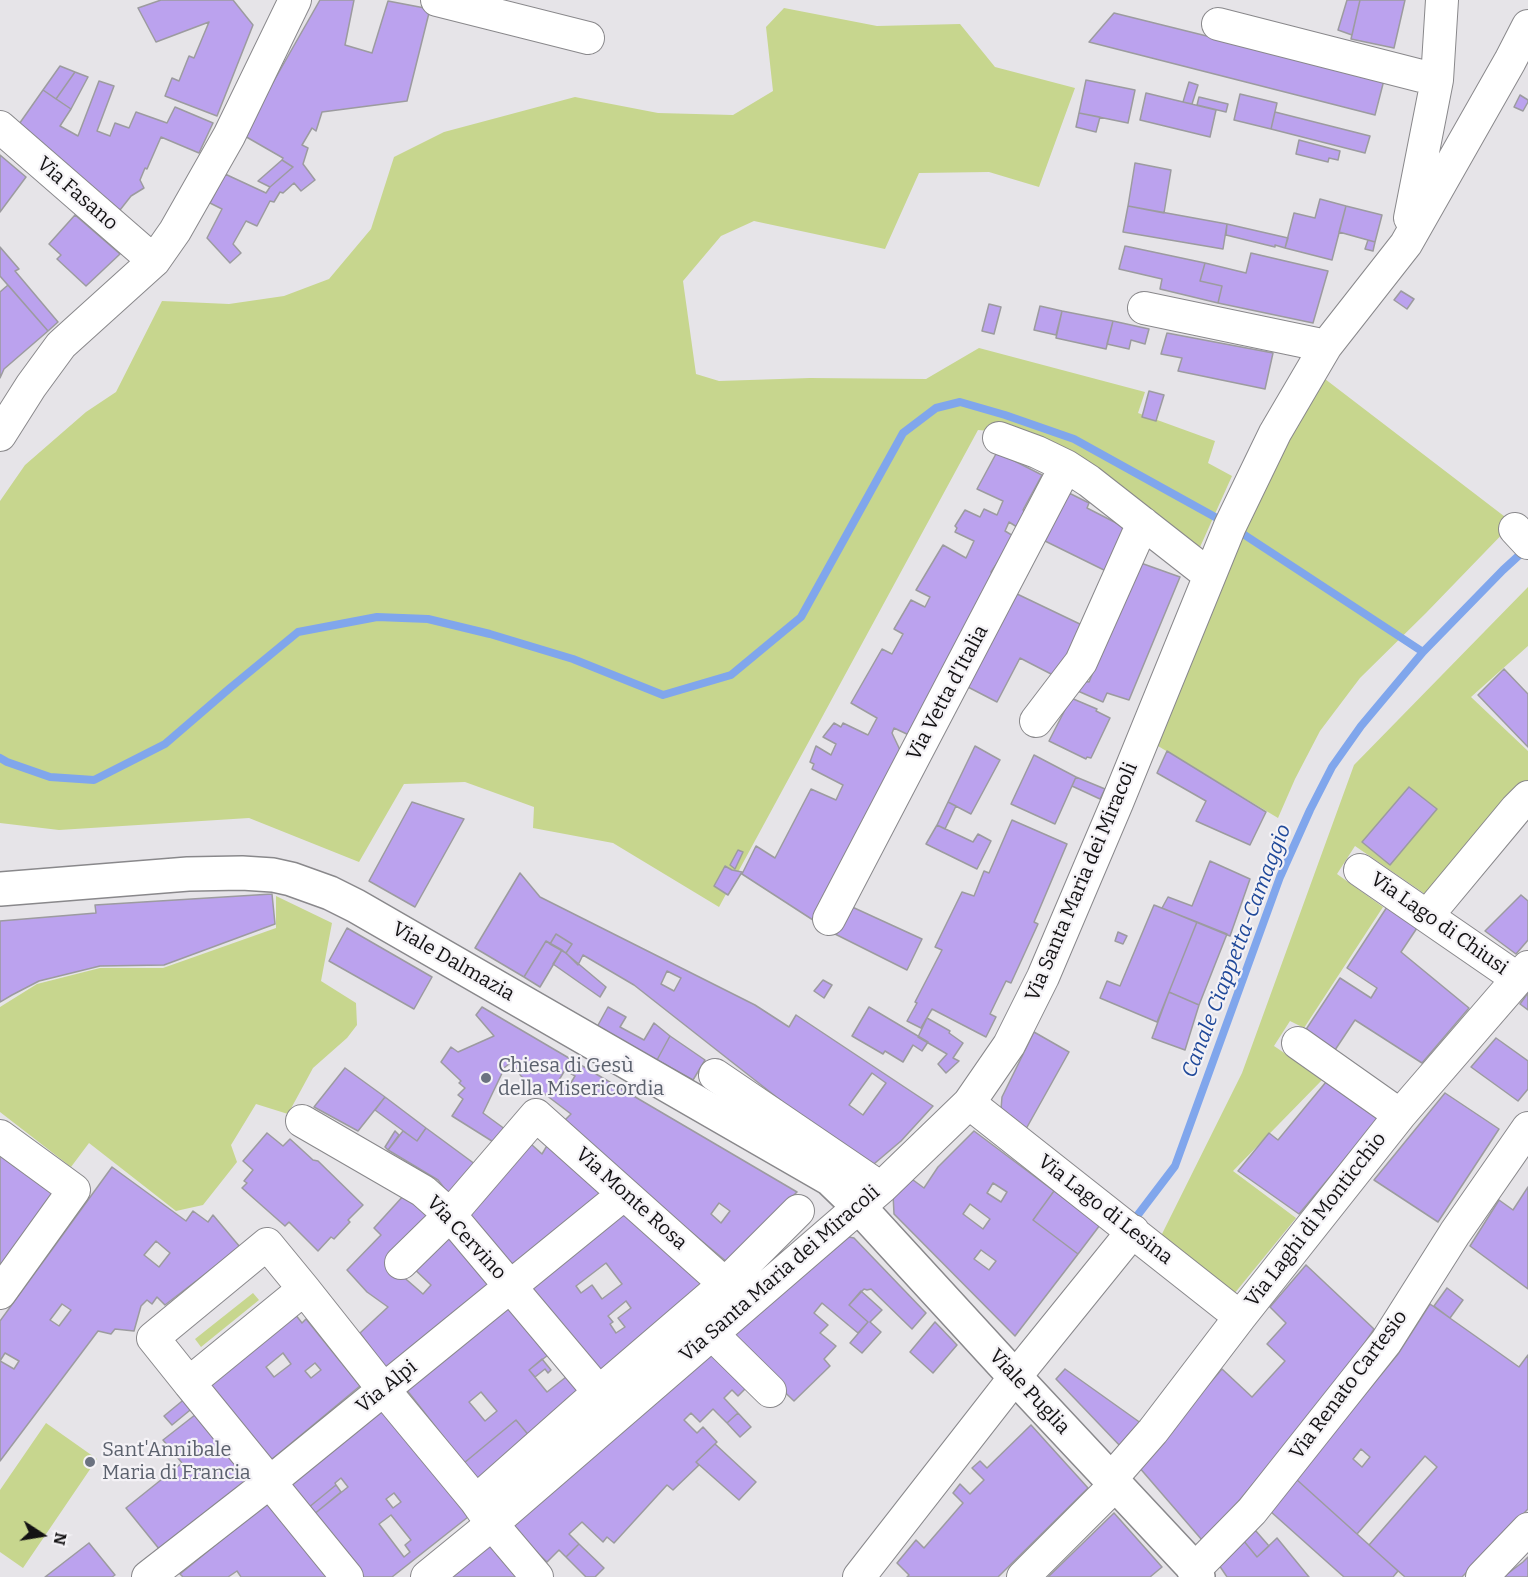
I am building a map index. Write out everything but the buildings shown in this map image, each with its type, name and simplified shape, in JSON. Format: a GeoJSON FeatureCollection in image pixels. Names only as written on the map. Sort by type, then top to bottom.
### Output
{"type":"FeatureCollection","features":[{"type":"Feature","properties":{"kind":"main road","name":"Viale Dalmazia"},"geometry":{"type":"LineString","coordinates":[[0,889],[188,874],[242,873],[273,875],[308,885],[356,906],[830,1179],[870,1197]]}},
{"type":"Feature","properties":{"kind":"main road","name":"Viale Puglia"},"geometry":{"type":"LineString","coordinates":[[870,1197],[1015,1377],[1114,1482],[1190,1572]]}},
{"type":"Feature","properties":{"kind":"street"},"geometry":{"type":"LineString","coordinates":[[437,0],[588,38]]}},
{"type":"Feature","properties":{"kind":"street"},"geometry":{"type":"LineString","coordinates":[[1406,244],[1437,80],[1442,0]]}},
{"type":"Feature","properties":{"kind":"street"},"geometry":{"type":"LineString","coordinates":[[0,435],[31,386],[62,345],[154,261],[175,231],[229,136],[291,2]]}},
{"type":"Feature","properties":{"kind":"street"},"geometry":{"type":"LineString","coordinates":[[1218,24],[1437,80]]}},
{"type":"Feature","properties":{"kind":"street","name":"Via Santa Maria dei Miracoli"},"geometry":{"type":"LineString","coordinates":[[484,1512],[712,1334],[870,1197],[969,1103],[1009,1045],[1043,976],[1117,803],[1209,575],[1275,433],[1326,346],[1406,244],[1519,67],[1528,26]]}},
{"type":"Feature","properties":{"kind":"street","name":"Via Fasano"},"geometry":{"type":"LineString","coordinates":[[0,126],[154,261]]}},
{"type":"Feature","properties":{"kind":"street"},"geometry":{"type":"LineString","coordinates":[[1144,308],[1326,346]]}},
{"type":"Feature","properties":{"kind":"street"},"geometry":{"type":"LineString","coordinates":[[999,438],[1037,452],[1066,466],[1089,481],[1209,575]]}},
{"type":"Feature","properties":{"kind":"street","name":"Via Vetta d'Italia"},"geometry":{"type":"LineString","coordinates":[[829,919],[1066,466]]}},
{"type":"Feature","properties":{"kind":"street"},"geometry":{"type":"LineString","coordinates":[[1036,721],[1081,662],[1143,523]]}},
{"type":"Feature","properties":{"kind":"street"},"geometry":{"type":"LineString","coordinates":[[1427,916],[1528,797]]}},
{"type":"Feature","properties":{"kind":"street","name":"Via Lago di Chiusi"},"geometry":{"type":"LineString","coordinates":[[1360,870],[1427,916],[1523,973]]}},
{"type":"Feature","properties":{"kind":"street","name":"Via Laghi di Monticchio"},"geometry":{"type":"LineString","coordinates":[[1023,1577],[1114,1482],[1240,1317],[1400,1115],[1523,973]]}},
{"type":"Feature","properties":{"kind":"street"},"geometry":{"type":"LineString","coordinates":[[1298,1043],[1400,1115]]}},
{"type":"Feature","properties":{"kind":"street"},"geometry":{"type":"LineString","coordinates":[[715,1076],[870,1197]]}},
{"type":"Feature","properties":{"kind":"street","name":"Via Lago di Lesina"},"geometry":{"type":"LineString","coordinates":[[969,1103],[1240,1317]]}},
{"type":"Feature","properties":{"kind":"street","name":"Via Monte Rosa"},"geometry":{"type":"LineString","coordinates":[[450,1215],[536,1115],[725,1284]]}},
{"type":"Feature","properties":{"kind":"street","name":"Via Cervino"},"geometry":{"type":"LineString","coordinates":[[302,1121],[423,1191],[450,1215],[599,1392]]}},
{"type":"Feature","properties":{"kind":"street","name":"Via Renato Cartesio"},"geometry":{"type":"LineString","coordinates":[[1190,1572],[1252,1511],[1386,1342],[1455,1233],[1528,1128]]}},
{"type":"Feature","properties":{"kind":"street"},"geometry":{"type":"LineString","coordinates":[[0,1136],[74,1190],[0,1293]]}},
{"type":"Feature","properties":{"kind":"street","name":"Via Alpi"},"geometry":{"type":"LineString","coordinates":[[148,1577],[270,1482],[624,1194]]}},
{"type":"Feature","properties":{"kind":"street","name":"Via Santa Maria dei Miracoli"},"geometry":{"type":"LineString","coordinates":[[427,1577],[484,1512],[599,1392],[725,1284],[798,1211]]}},
{"type":"Feature","properties":{"kind":"street"},"geometry":{"type":"LineString","coordinates":[[401,1263],[450,1215]]}},
{"type":"Feature","properties":{"kind":"street"},"geometry":{"type":"LineString","coordinates":[[859,1577],[1015,1377],[1133,1231]]}},
{"type":"Feature","properties":{"kind":"street"},"geometry":{"type":"LineString","coordinates":[[347,1577],[153,1338],[267,1244],[537,1577]]}},
{"type":"Feature","properties":{"kind":"street"},"geometry":{"type":"LineString","coordinates":[[189,1383],[304,1289]]}},
{"type":"Feature","properties":{"kind":"street"},"geometry":{"type":"LineString","coordinates":[[712,1334],[770,1391]]}},
{"type":"Feature","properties":{"kind":"street"},"geometry":{"type":"LineString","coordinates":[[1482,1577],[1528,1529]]}},
{"type":"Feature","properties":{"kind":"green space"},"geometry":{"type":"Polygon","coordinates":[[[784,8],[877,26],[960,24],[995,67],[1075,88],[1039,187],[989,172],[919,173],[885,249],[754,221],[721,236],[683,281],[696,374],[719,381],[810,378],[926,379],[979,348],[1145,392],[1138,413],[1215,441],[1208,463],[1232,476],[1196,556],[1131,496],[1038,435],[978,430],[719,907],[613,843],[533,828],[534,807],[465,782],[404,784],[359,862],[249,818],[59,830],[0,823],[0,501],[25,465],[86,412],[116,392],[162,301],[229,304],[284,296],[329,279],[371,229],[394,157],[444,132],[575,97],[658,113],[733,115],[773,91],[766,27],[784,8]]]}},
{"type":"Feature","properties":{"kind":"green space"},"geometry":{"type":"Polygon","coordinates":[[[1325,379],[1513,523],[1360,678],[1320,731],[1278,818],[1153,743],[1252,499],[1297,419],[1325,379]]]}},
{"type":"Feature","properties":{"kind":"green space"},"geometry":{"type":"Polygon","coordinates":[[[1528,587],[1528,646],[1471,697],[1528,751],[1528,787],[1425,894],[1355,846],[1337,874],[1383,907],[1304,1028],[1290,1021],[1274,1046],[1323,1079],[1233,1171],[1296,1218],[1234,1294],[1160,1238],[1242,1073],[1354,765],[1528,587]]]}},
{"type":"Feature","properties":{"kind":"green space"},"geometry":{"type":"Polygon","coordinates":[[[276,896],[332,923],[321,981],[356,1003],[357,1025],[347,1038],[313,1068],[288,1114],[256,1104],[231,1145],[237,1162],[203,1205],[176,1211],[89,1143],[71,1167],[0,1112],[0,1007],[37,984],[100,968],[163,968],[276,928],[276,896]]]}},
{"type":"Feature","properties":{"kind":"green space"},"geometry":{"type":"Polygon","coordinates":[[[253,1293],[259,1300],[201,1347],[195,1339],[253,1293]]]}},
{"type":"Feature","properties":{"kind":"green space"},"geometry":{"type":"Polygon","coordinates":[[[46,1423],[97,1459],[23,1568],[0,1552],[0,1490],[46,1423]]]}},
{"type":"Feature","properties":{"kind":"waterway"},"geometry":{"type":"LineString","coordinates":[[0,758],[50,777],[94,780],[165,744],[298,632],[377,617],[428,619],[490,634],[573,659],[663,695],[731,675],[801,617],[903,433],[936,408],[960,402],[1074,439],[1224,522]]}},
{"type":"Feature","properties":{"kind":"waterway"},"geometry":{"type":"LineString","coordinates":[[1237,530],[1423,652]]}},
{"type":"Feature","properties":{"kind":"waterway","name":"Canale Ciappetta-Camaggio"},"geometry":{"type":"LineString","coordinates":[[1137,1216],[1175,1166],[1280,877],[1332,767],[1361,726],[1423,652],[1526,549]]}},
{"type":"Feature","properties":{"kind":"place","name":"Chiesa di Gesù della Misericordia"},"geometry":{"type":"Point","coordinates":[486,1078]}},
{"type":"Feature","properties":{"kind":"place","name":"Sant'Annibale Maria di Francia"},"geometry":{"type":"Point","coordinates":[90,1462]}}]}
